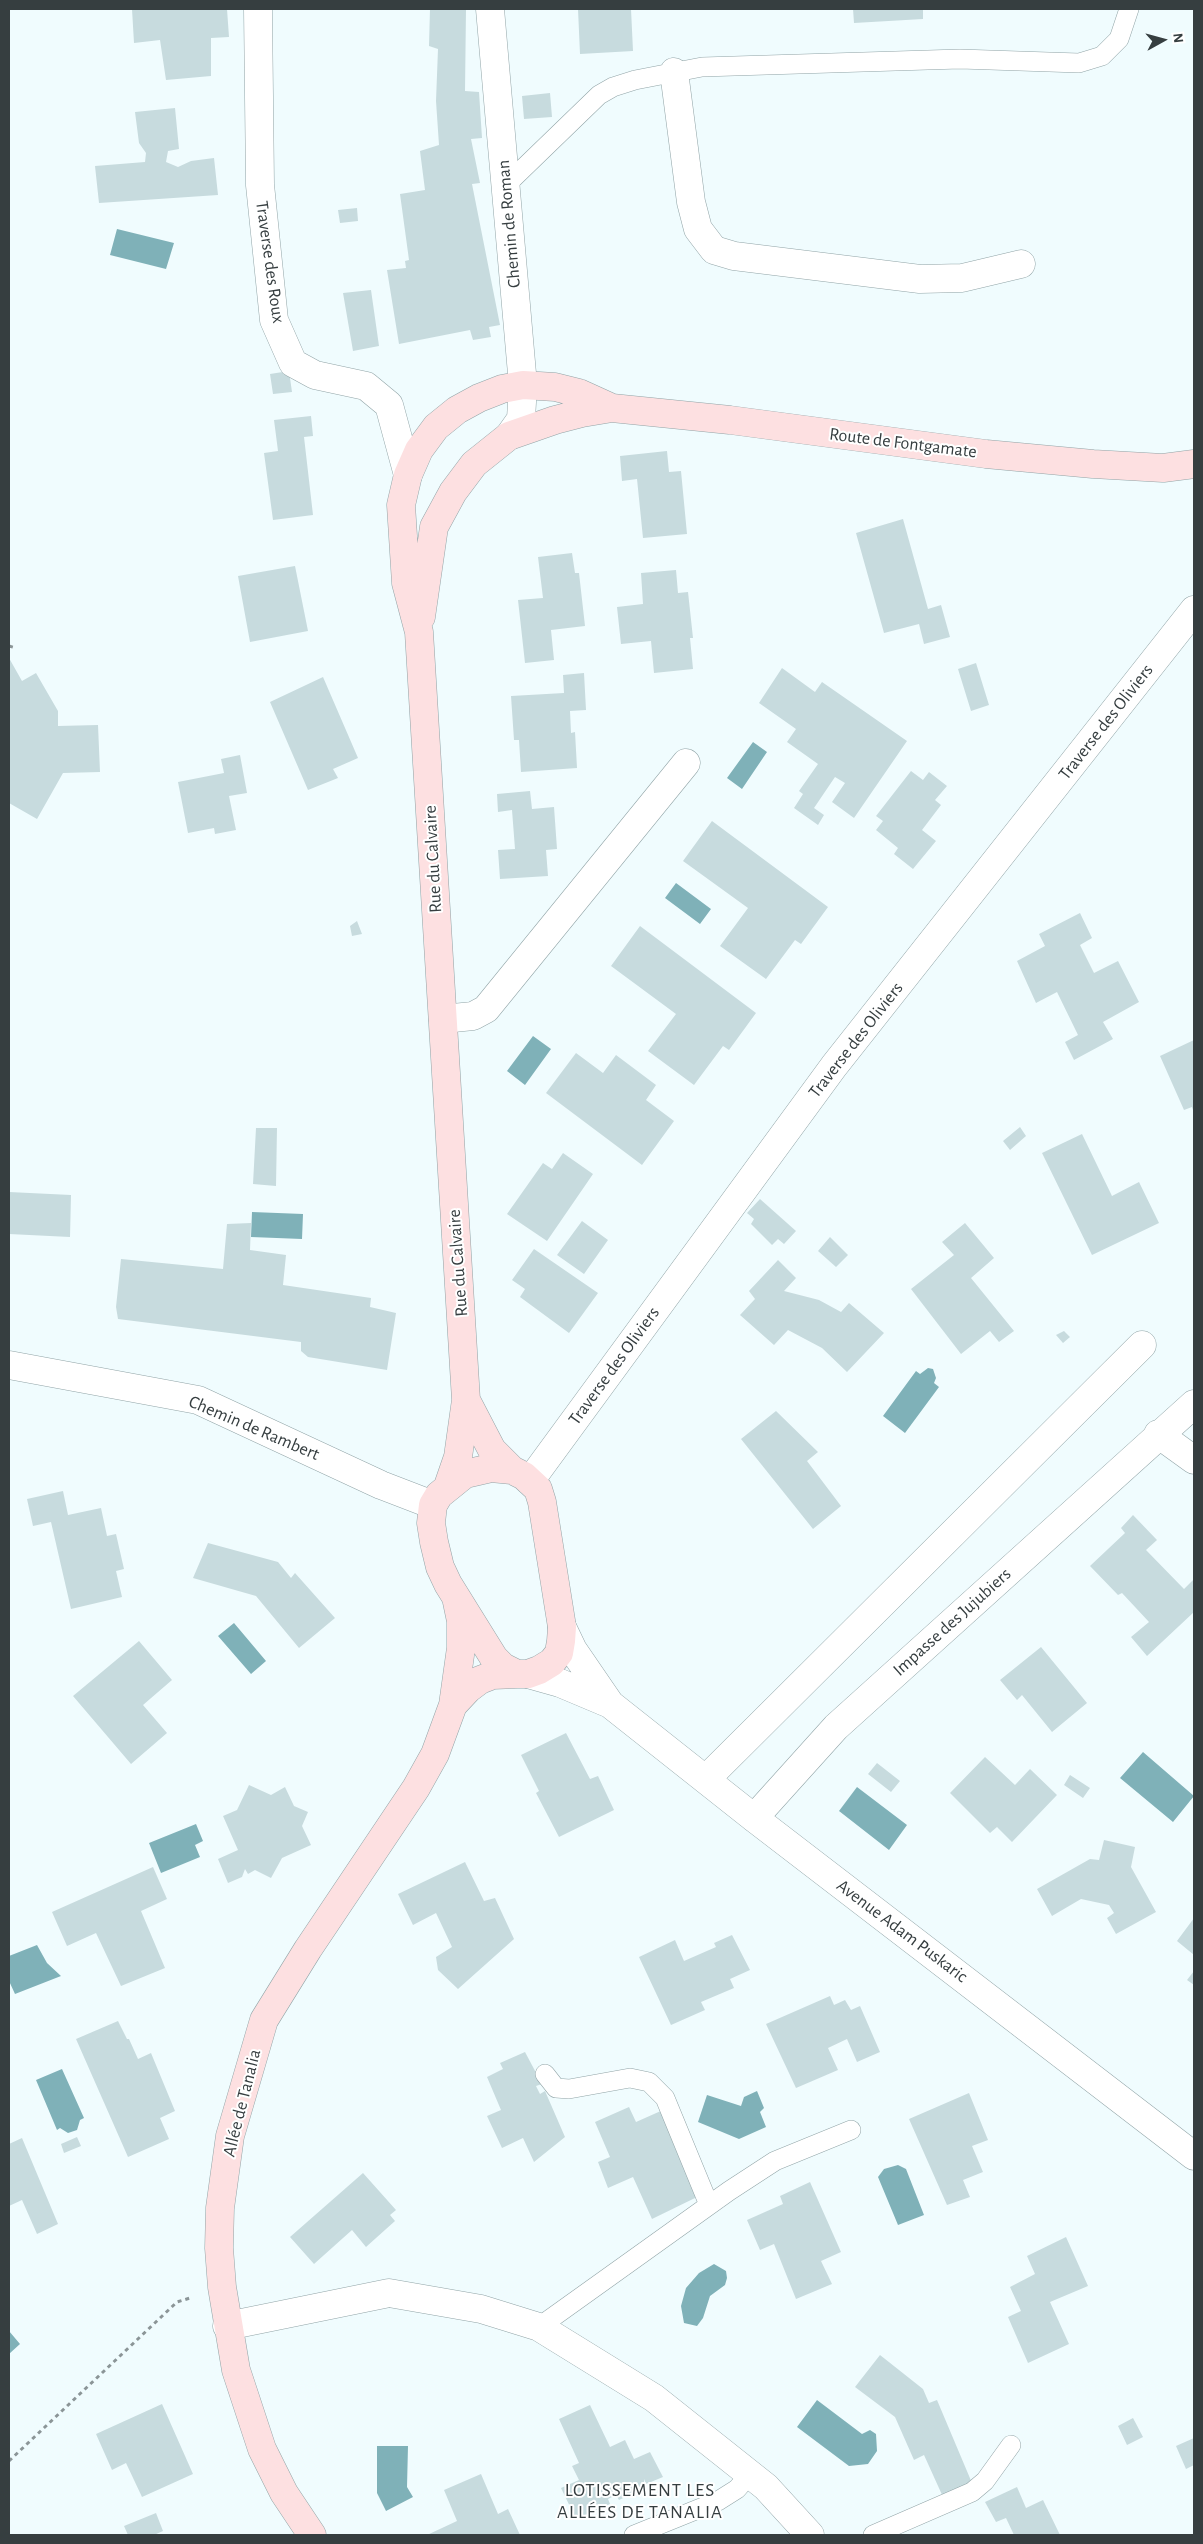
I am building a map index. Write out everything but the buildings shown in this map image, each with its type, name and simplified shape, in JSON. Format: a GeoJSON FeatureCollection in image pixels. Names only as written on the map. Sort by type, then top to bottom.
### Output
{"type":"FeatureCollection","features":[{"type":"Feature","properties":{"kind":"street","name":"Traverse des Roux"},"geometry":{"type":"LineString","coordinates":[[258,9],[260,185],[274,320],[293,363],[315,375],[366,386],[389,405],[408,475]]}},
{"type":"Feature","properties":{"kind":"street","name":"Chemin de Roman"},"geometry":{"type":"LineString","coordinates":[[490,9],[523,385],[521,418],[509,436]]}},
{"type":"Feature","properties":{"kind":"street"},"geometry":{"type":"LineString","coordinates":[[674,72],[691,202],[698,229],[714,250],[734,256],[920,279],[962,278],[1021,264]]}},
{"type":"Feature","properties":{"kind":"street","name":"Rue du Calvaire"},"geometry":{"type":"LineString","coordinates":[[456,1597],[440,1567],[431,1523],[458,1457],[466,1400],[419,632],[406,583],[401,505],[408,475],[419,450],[436,427],[458,410],[479,398],[502,389],[523,385]]}},
{"type":"Feature","properties":{"kind":"street","name":"Route de Fontgamate"},"geometry":{"type":"LineString","coordinates":[[523,385],[555,388],[579,394],[612,408],[730,420],[986,454],[1093,464],[1163,468],[1194,464]]}},
{"type":"Feature","properties":{"kind":"street","name":"Route de Fontgamate"},"geometry":{"type":"LineString","coordinates":[[419,632],[434,527],[453,492],[474,464],[509,436],[555,420],[612,408]]}},
{"type":"Feature","properties":{"kind":"street","name":"Traverse des Oliviers"},"geometry":{"type":"LineString","coordinates":[[521,1475],[834,1066],[1194,610]]}},
{"type":"Feature","properties":{"kind":"street"},"geometry":{"type":"LineString","coordinates":[[443,1020],[474,1016],[486,1009],[686,763]]}},
{"type":"Feature","properties":{"kind":"street"},"geometry":{"type":"LineString","coordinates":[[706,1779],[1142,1344]]}},
{"type":"Feature","properties":{"kind":"street","name":"Chemin de Rambert"},"geometry":{"type":"LineString","coordinates":[[9,1365],[198,1400],[381,1485],[441,1495]]}},
{"type":"Feature","properties":{"kind":"street","name":"Rue du Calvaire"},"geometry":{"type":"LineString","coordinates":[[466,1400],[492,1450],[538,1489],[542,1502],[562,1628],[559,1653],[552,1662],[522,1674]]}},
{"type":"Feature","properties":{"kind":"street","name":"Impasse des Jujubiers"},"geometry":{"type":"LineString","coordinates":[[754,1818],[836,1727],[1158,1434],[1194,1404]]}},
{"type":"Feature","properties":{"kind":"street"},"geometry":{"type":"LineString","coordinates":[[1158,1434],[1194,1460]]}},
{"type":"Feature","properties":{"kind":"street"},"geometry":{"type":"LineString","coordinates":[[441,1495],[466,1474],[478,1470],[491,1468],[521,1475]]}},
{"type":"Feature","properties":{"kind":"street"},"geometry":{"type":"LineString","coordinates":[[456,1597],[494,1658],[503,1667],[522,1674]]}},
{"type":"Feature","properties":{"kind":"street","name":"Allée de Tanalia"},"geometry":{"type":"LineString","coordinates":[[312,2535],[284,2493],[255,2432],[236,2370],[222,2288],[220,2208],[230,2136],[264,2020],[308,1949],[416,1788],[435,1754],[453,1706],[461,1648],[461,1621],[456,1597]]}},
{"type":"Feature","properties":{"kind":"street","name":"Avenue Adam Puskaric"},"geometry":{"type":"LineString","coordinates":[[562,1628],[573,1650],[610,1704]]}},
{"type":"Feature","properties":{"kind":"street","name":"Avenue Adam Puskaric"},"geometry":{"type":"LineString","coordinates":[[522,1674],[560,1683],[610,1704],[754,1818],[1194,2156]]}},
{"type":"Feature","properties":{"kind":"street","name":"Allée de Tanalia"},"geometry":{"type":"LineString","coordinates":[[453,1706],[468,1689],[480,1680],[493,1675],[522,1674]]}},
{"type":"Feature","properties":{"kind":"street"},"geometry":{"type":"LineString","coordinates":[[227,2326],[389,2293],[481,2310],[538,2328],[654,2398],[766,2487],[810,2535]]}},
{"type":"Feature","properties":{"kind":"lane"},"geometry":{"type":"LineString","coordinates":[[506,185],[598,95],[613,86],[702,67],[960,59],[1079,63],[1102,56],[1119,39],[1129,9]]}},
{"type":"Feature","properties":{"kind":"lane"},"geometry":{"type":"LineString","coordinates":[[545,2074],[556,2088],[569,2089],[630,2078],[648,2082],[665,2098],[709,2205]]}},
{"type":"Feature","properties":{"kind":"lane"},"geometry":{"type":"LineString","coordinates":[[538,2328],[709,2205],[775,2161],[851,2130]]}},
{"type":"Feature","properties":{"kind":"lane"},"geometry":{"type":"LineString","coordinates":[[873,2535],[972,2492],[985,2481],[1011,2445]]}},
{"type":"Feature","properties":{"kind":"lane"},"geometry":{"type":"LineString","coordinates":[[634,2535],[718,2501],[737,2489],[750,2474]]}},
{"type":"Feature","properties":{"kind":"path"},"geometry":{"type":"LineString","coordinates":[[9,646],[16,648]]}},
{"type":"Feature","properties":{"kind":"path"},"geometry":{"type":"LineString","coordinates":[[9,2461],[177,2302],[222,2288]]}},
{"type":"Feature","properties":{"kind":"water"},"geometry":{"type":"Polygon","coordinates":[[[117,229],[174,243],[166,269],[110,255],[117,229]]]}},
{"type":"Feature","properties":{"kind":"water"},"geometry":{"type":"Polygon","coordinates":[[[753,742],[767,752],[742,789],[727,778],[753,742]]]}},
{"type":"Feature","properties":{"kind":"water"},"geometry":{"type":"Polygon","coordinates":[[[676,883],[711,909],[700,924],[665,898],[676,883]]]}},
{"type":"Feature","properties":{"kind":"water"},"geometry":{"type":"Polygon","coordinates":[[[533,1036],[551,1049],[525,1085],[507,1071],[533,1036]]]}},
{"type":"Feature","properties":{"kind":"water"},"geometry":{"type":"Polygon","coordinates":[[[252,1212],[303,1214],[302,1239],[251,1237],[252,1212]]]}},
{"type":"Feature","properties":{"kind":"water"},"geometry":{"type":"Polygon","coordinates":[[[928,1368],[933,1369],[936,1378],[934,1383],[939,1387],[905,1433],[883,1416],[916,1371],[920,1374],[928,1368]]]}},
{"type":"Feature","properties":{"kind":"water"},"geometry":{"type":"Polygon","coordinates":[[[234,1623],[266,1661],[251,1674],[218,1636],[234,1623]]]}},
{"type":"Feature","properties":{"kind":"water"},"geometry":{"type":"Polygon","coordinates":[[[1143,1752],[1194,1796],[1173,1822],[1120,1778],[1143,1752]]]}},
{"type":"Feature","properties":{"kind":"water"},"geometry":{"type":"Polygon","coordinates":[[[857,1787],[907,1825],[889,1850],[839,1811],[857,1787]]]}},
{"type":"Feature","properties":{"kind":"water"},"geometry":{"type":"Polygon","coordinates":[[[196,1824],[203,1841],[195,1845],[200,1857],[161,1873],[149,1843],[196,1824]]]}},
{"type":"Feature","properties":{"kind":"water"},"geometry":{"type":"Polygon","coordinates":[[[37,1945],[47,1963],[61,1976],[15,1994],[9,1981],[9,1956],[37,1945]]]}},
{"type":"Feature","properties":{"kind":"water"},"geometry":{"type":"Polygon","coordinates":[[[62,2069],[84,2118],[80,2120],[77,2130],[68,2133],[60,2128],[57,2130],[36,2080],[62,2069]]]}},
{"type":"Feature","properties":{"kind":"water"},"geometry":{"type":"Polygon","coordinates":[[[757,2091],[764,2108],[760,2112],[766,2127],[739,2139],[698,2122],[707,2095],[741,2106],[744,2097],[757,2091]]]}},
{"type":"Feature","properties":{"kind":"water"},"geometry":{"type":"Polygon","coordinates":[[[898,2165],[906,2169],[924,2215],[898,2225],[878,2177],[884,2169],[898,2165]]]}},
{"type":"Feature","properties":{"kind":"water"},"geometry":{"type":"Polygon","coordinates":[[[714,2264],[726,2271],[725,2285],[710,2296],[703,2318],[697,2326],[684,2323],[681,2306],[686,2288],[699,2273],[714,2264]]]}},
{"type":"Feature","properties":{"kind":"water"},"geometry":{"type":"Polygon","coordinates":[[[9,2331],[20,2344],[9,2354],[9,2331]]]}},
{"type":"Feature","properties":{"kind":"water"},"geometry":{"type":"Polygon","coordinates":[[[817,2400],[862,2434],[870,2430],[876,2434],[877,2451],[868,2464],[849,2466],[797,2427],[817,2400]]]}},
{"type":"Feature","properties":{"kind":"water"},"geometry":{"type":"Polygon","coordinates":[[[377,2446],[408,2446],[407,2487],[413,2497],[386,2511],[377,2493],[377,2446]]]}},
{"type":"Feature","properties":{"kind":"district","name":"LOTISSEMENT LES ALLÉES DE TANALIA"},"geometry":{"type":"Point","coordinates":[640,2501]}}]}
